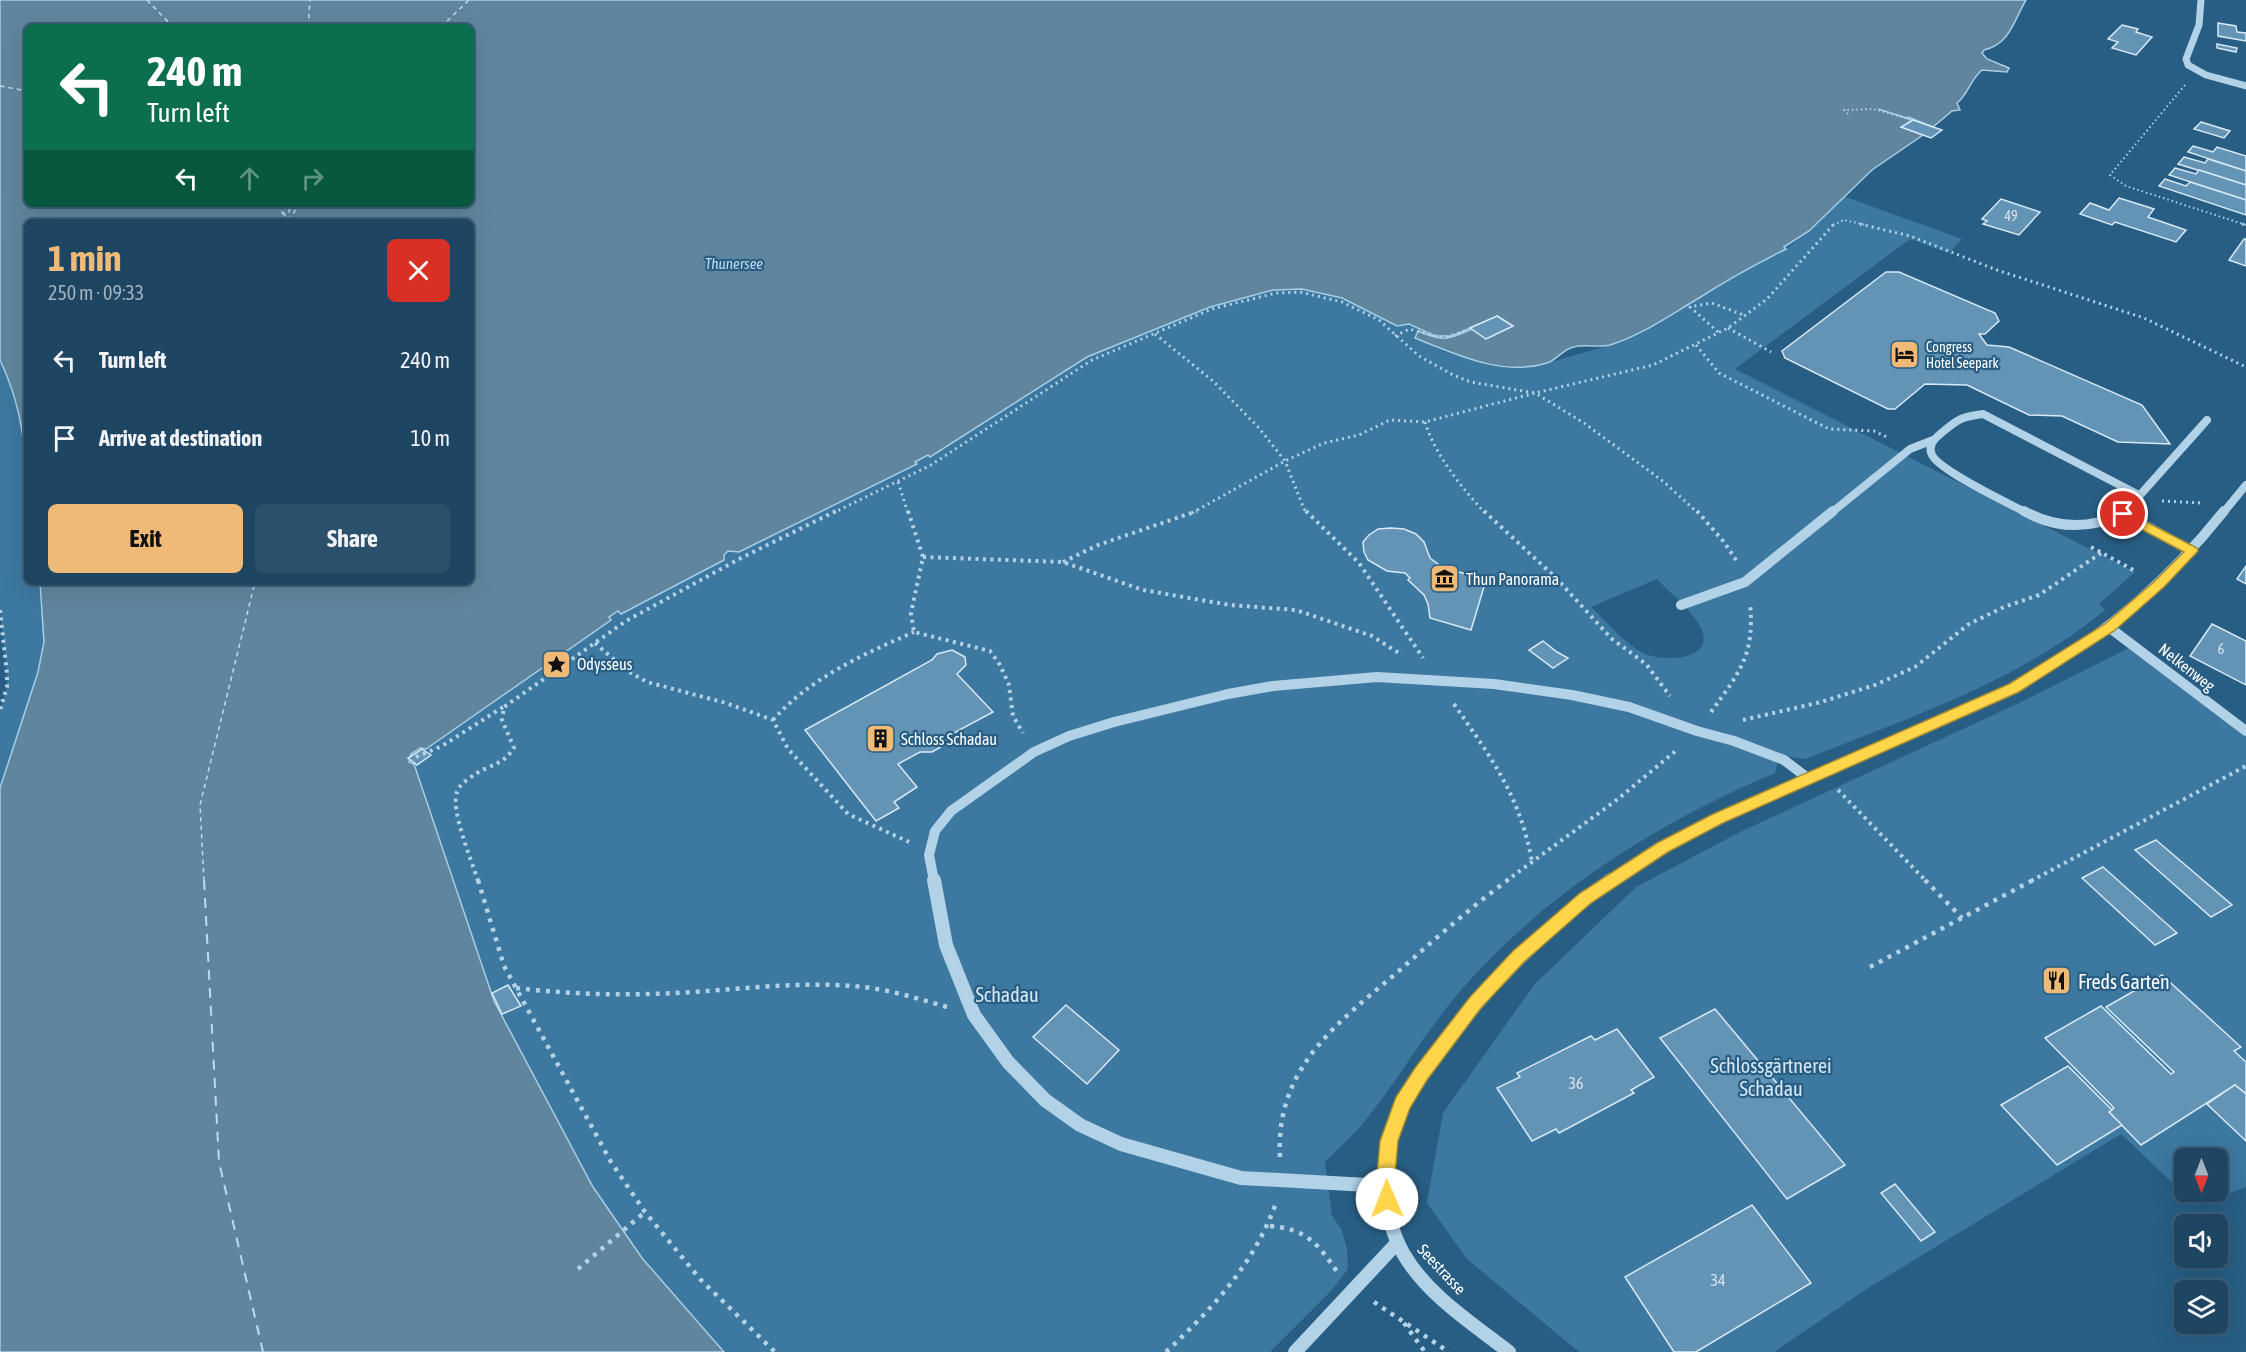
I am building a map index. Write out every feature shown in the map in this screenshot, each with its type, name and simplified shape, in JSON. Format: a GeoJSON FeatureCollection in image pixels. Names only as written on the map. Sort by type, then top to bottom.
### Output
{"type":"FeatureCollection","features":[{"type":"Feature","properties":{"kind":"street"},"geometry":{"type":"LineString","coordinates":[[2201,0],[2199,25],[2186,59],[2188,65],[2197,71],[2246,86]]}},
{"type":"Feature","properties":{"kind":"street"},"geometry":{"type":"LineString","coordinates":[[1680,604],[1745,582],[1910,449],[1933,440],[1961,417],[1983,414],[2139,495]]}},
{"type":"Feature","properties":{"kind":"street"},"geometry":{"type":"LineString","coordinates":[[1933,440],[1930,448],[1932,456],[1945,468],[2040,520],[2085,526],[2104,524],[2123,514],[2206,420]]}},
{"type":"Feature","properties":{"kind":"street","name":"Seestrasse"},"geometry":{"type":"LineString","coordinates":[[1509,1352],[1437,1292],[1412,1265],[1397,1243],[1388,1212],[1385,1186],[1389,1141],[1402,1103],[1421,1074],[1476,1003],[1519,956],[1586,898],[1663,848],[1718,818],[2014,688],[2110,628],[2160,584],[2192,551],[2246,485]]}},
{"type":"Feature","properties":{"kind":"street"},"geometry":{"type":"LineString","coordinates":[[2123,514],[2192,551]]}},
{"type":"Feature","properties":{"kind":"street","name":"Nelkenweg"},"geometry":{"type":"LineString","coordinates":[[2110,628],[2246,731]]}},
{"type":"Feature","properties":{"kind":"street"},"geometry":{"type":"LineString","coordinates":[[1385,1186],[1247,1180],[1121,1144],[1080,1125],[1045,1100],[1008,1062],[975,1015],[946,945],[929,855],[935,831],[951,811],[1034,752],[1069,736],[1114,722],[1228,694],[1273,686],[1365,678],[1437,679],[1494,684],[1572,695],[1629,707],[1696,731],[1734,741],[1784,760],[1809,779]]}},
{"type":"Feature","properties":{"kind":"street"},"geometry":{"type":"LineString","coordinates":[[1295,1352],[1397,1243]]}},
{"type":"Feature","properties":{"kind":"path"},"geometry":{"type":"LineString","coordinates":[[2197,71],[2110,175],[2126,186],[2246,225]]}},
{"type":"Feature","properties":{"kind":"path"},"geometry":{"type":"LineString","coordinates":[[1848,114],[1844,110],[1874,109],[1912,120]]}},
{"type":"Feature","properties":{"kind":"path"},"geometry":{"type":"LineString","coordinates":[[1063,562],[1098,545],[1198,511],[1285,461],[1324,443],[1359,435],[1390,420],[1425,422],[1653,365],[1696,345],[1747,316],[1767,299],[1834,224],[1844,220],[1910,236],[1997,270],[2144,318],[2246,367]]}},
{"type":"Feature","properties":{"kind":"path"},"geometry":{"type":"LineString","coordinates":[[416,757],[442,746],[504,707],[626,621],[741,558],[931,465],[1092,360],[1212,309],[1276,293],[1300,292],[1342,302],[1379,320],[1419,356],[1453,375],[1471,382],[1535,393],[1559,404],[1672,488],[1722,537],[1745,582],[1751,613],[1748,645],[1740,672],[1696,731],[1641,784],[1533,862],[1452,925],[1366,998],[1328,1035],[1303,1064],[1289,1091],[1281,1116],[1279,1143],[1282,1181],[1270,1226],[1244,1267],[1209,1312],[1166,1352]]}},
{"type":"Feature","properties":{"kind":"path"},"geometry":{"type":"LineString","coordinates":[[1718,332],[1690,307],[1699,302],[1710,301],[1747,316]]}},
{"type":"Feature","properties":{"kind":"path"},"geometry":{"type":"LineString","coordinates":[[1728,328],[1771,352]]}},
{"type":"Feature","properties":{"kind":"path"},"geometry":{"type":"LineString","coordinates":[[1395,336],[1408,329],[1444,338],[1470,329]]}},
{"type":"Feature","properties":{"kind":"path"},"geometry":{"type":"LineString","coordinates":[[1155,334],[1213,381],[1259,428],[1285,461],[1304,509],[1359,564],[1507,779],[1528,834],[1533,862]]}},
{"type":"Feature","properties":{"kind":"path"},"geometry":{"type":"LineString","coordinates":[[1696,345],[1719,373],[1829,429],[1874,430],[1910,449]]}},
{"type":"Feature","properties":{"kind":"path"},"geometry":{"type":"LineString","coordinates":[[1425,422],[1429,436],[1466,492],[1487,515],[1556,578],[1612,639],[1646,664],[1671,698]]}},
{"type":"Feature","properties":{"kind":"path"},"geometry":{"type":"LineString","coordinates":[[898,482],[923,557],[911,613],[914,632]]}},
{"type":"Feature","properties":{"kind":"path"},"geometry":{"type":"LineString","coordinates":[[2139,495],[2164,502],[2190,501],[2230,506]]}},
{"type":"Feature","properties":{"kind":"path"},"geometry":{"type":"LineString","coordinates":[[2081,542],[2160,584]]}},
{"type":"Feature","properties":{"kind":"path"},"geometry":{"type":"LineString","coordinates":[[1742,721],[1821,702],[1875,685],[1915,668],[1969,624],[2004,607],[2039,595],[2101,553]]}},
{"type":"Feature","properties":{"kind":"path"},"geometry":{"type":"LineString","coordinates":[[923,557],[1063,562],[1143,590],[1230,604],[1296,610],[1372,636],[1437,679]]}},
{"type":"Feature","properties":{"kind":"path"},"geometry":{"type":"LineString","coordinates":[[0,610],[7,687],[0,710]]}},
{"type":"Feature","properties":{"kind":"path"},"geometry":{"type":"LineString","coordinates":[[773,720],[781,709],[825,679],[914,632],[990,651],[1000,664],[1009,685],[1013,716],[1034,752]]}},
{"type":"Feature","properties":{"kind":"path"},"geometry":{"type":"LineString","coordinates":[[595,643],[626,670],[647,682],[726,703],[773,720],[788,749],[848,814],[899,836],[929,855]]}},
{"type":"Feature","properties":{"kind":"path"},"geometry":{"type":"LineString","coordinates":[[504,707],[502,720],[514,748],[505,761],[479,772],[464,782],[457,792],[455,806],[504,966],[588,1123],[645,1212],[700,1279],[775,1352]]}},
{"type":"Feature","properties":{"kind":"path"},"geometry":{"type":"LineString","coordinates":[[1870,967],[2246,766]]}},
{"type":"Feature","properties":{"kind":"path"},"geometry":{"type":"LineString","coordinates":[[1836,787],[1962,918]]}},
{"type":"Feature","properties":{"kind":"path"},"geometry":{"type":"LineString","coordinates":[[515,988],[569,994],[674,993],[772,987],[850,986],[893,993],[975,1015]]}},
{"type":"Feature","properties":{"kind":"path"},"geometry":{"type":"LineString","coordinates":[[578,1269],[645,1212]]}},
{"type":"Feature","properties":{"kind":"path"},"geometry":{"type":"LineString","coordinates":[[1402,1320],[1425,1352]]}},
{"type":"Feature","properties":{"kind":"green space","name":"Schadau"},"geometry":{"type":"Polygon","coordinates":[[[1843,196],[1962,239],[1949,253],[1910,239],[1735,369],[2135,572],[2099,604],[2105,610],[2036,658],[1962,696],[1806,759],[1790,757],[1777,763],[1775,773],[1691,813],[1650,836],[1572,887],[1536,916],[1501,948],[1454,998],[1360,1127],[1325,1162],[1332,1216],[1342,1230],[1347,1249],[1348,1269],[1332,1290],[1270,1352],[724,1352],[642,1258],[593,1187],[494,1001],[414,764],[409,762],[411,754],[420,748],[426,749],[611,620],[608,617],[619,611],[622,614],[724,560],[724,555],[728,551],[739,552],[917,465],[915,462],[928,455],[930,457],[1087,357],[1210,307],[1273,290],[1302,289],[1342,298],[1394,323],[1409,324],[1435,336],[1452,336],[1497,316],[1513,326],[1486,339],[1472,329],[1448,338],[1424,335],[1419,339],[1443,351],[1474,360],[1533,367],[1607,346],[1657,323],[1746,269],[1786,249],[1809,231],[1843,196]],[[1657,579],[1591,607],[1622,638],[1643,653],[1665,658],[1688,656],[1703,644],[1703,635],[1694,617],[1657,579]]]}},
{"type":"Feature","properties":{"kind":"green space"},"geometry":{"type":"Polygon","coordinates":[[[0,360],[14,389],[24,430],[24,585],[40,585],[44,642],[38,672],[0,788],[0,710],[7,687],[7,674],[0,610],[0,360]]]}},
{"type":"Feature","properties":{"kind":"green space","name":"Schlossgärtnerei Schadau"},"geometry":{"type":"Polygon","coordinates":[[[2135,645],[2246,731],[2246,1187],[2228,1193],[2228,1148],[2174,1148],[2174,1184],[2121,1134],[1865,1290],[1774,1352],[1579,1352],[1467,1259],[1427,1203],[1443,1113],[1534,985],[1636,887],[1740,832],[2017,704],[2135,645]]]}},
{"type":"Feature","properties":{"kind":"water","name":"Thunersee"},"geometry":{"type":"Polygon","coordinates":[[[0,0],[2026,0],[2006,37],[1982,53],[1987,59],[2009,68],[2007,72],[1982,70],[1957,103],[1960,110],[1952,111],[1933,127],[1908,117],[1878,109],[1912,120],[1902,127],[1923,135],[1872,170],[1809,231],[1784,247],[1786,249],[1633,336],[1606,346],[1570,348],[1547,363],[1530,367],[1513,367],[1463,357],[1415,338],[1418,331],[1432,337],[1450,338],[1472,329],[1486,339],[1513,326],[1497,316],[1452,336],[1435,336],[1409,324],[1397,326],[1342,298],[1302,289],[1273,290],[1210,307],[1087,357],[930,457],[928,455],[915,462],[917,464],[739,552],[728,551],[724,555],[724,560],[621,614],[618,611],[609,617],[611,620],[426,749],[420,748],[411,754],[409,762],[414,764],[494,1001],[593,1187],[642,1258],[724,1352],[0,1352],[0,788],[38,672],[44,642],[40,585],[474,585],[474,219],[24,219],[24,446],[11,387],[0,360],[0,0]]]}},
{"type":"Feature","properties":{"kind":"building"},"geometry":{"type":"Polygon","coordinates":[[[2218,23],[2236,26],[2237,32],[2246,33],[2246,41],[2218,36],[2218,23]]]}},
{"type":"Feature","properties":{"kind":"building"},"geometry":{"type":"Polygon","coordinates":[[[2122,25],[2138,29],[2136,32],[2152,37],[2136,55],[2112,48],[2118,42],[2108,39],[2122,25]]]}},
{"type":"Feature","properties":{"kind":"building"},"geometry":{"type":"Polygon","coordinates":[[[2217,44],[2237,48],[2236,52],[2217,48],[2217,44]]]}},
{"type":"Feature","properties":{"kind":"building"},"geometry":{"type":"Polygon","coordinates":[[[1913,120],[1942,130],[1931,138],[1901,127],[1913,120]]]}},
{"type":"Feature","properties":{"kind":"building"},"geometry":{"type":"Polygon","coordinates":[[[2201,122],[2230,131],[2224,138],[2194,129],[2201,122]]]}},
{"type":"Feature","properties":{"kind":"building"},"geometry":{"type":"Polygon","coordinates":[[[2193,146],[2213,152],[2217,147],[2246,156],[2246,171],[2188,152],[2193,146]]]}},
{"type":"Feature","properties":{"kind":"building"},"geometry":{"type":"Polygon","coordinates":[[[2184,157],[2205,163],[2208,159],[2246,171],[2246,185],[2178,164],[2184,157]]]}},
{"type":"Feature","properties":{"kind":"building"},"geometry":{"type":"Polygon","coordinates":[[[2175,168],[2196,174],[2199,170],[2246,185],[2246,200],[2169,175],[2175,168]]]}},
{"type":"Feature","properties":{"kind":"building"},"geometry":{"type":"Polygon","coordinates":[[[2165,179],[2186,186],[2190,182],[2246,200],[2246,215],[2159,186],[2165,179]]]}},
{"type":"Feature","properties":{"kind":"building"},"geometry":{"type":"Polygon","coordinates":[[[2119,198],[2154,209],[2148,217],[2186,230],[2176,242],[2115,222],[2112,225],[2080,214],[2090,203],[2109,210],[2119,198]]]}},
{"type":"Feature","properties":{"kind":"building"},"geometry":{"type":"Polygon","coordinates":[[[2001,199],[2040,212],[2019,235],[1983,224],[1987,221],[1982,219],[2001,199]]]}},
{"type":"Feature","properties":{"kind":"building"},"geometry":{"type":"Polygon","coordinates":[[[2246,239],[2246,266],[2229,260],[2246,239]]]}},
{"type":"Feature","properties":{"kind":"building","name":"Congress Hotel Seepark"},"geometry":{"type":"Polygon","coordinates":[[[1886,272],[1899,272],[1995,313],[1999,321],[1985,334],[1979,334],[1987,345],[2009,347],[2142,405],[2170,444],[2118,442],[2062,416],[2029,415],[1967,385],[1925,384],[1895,409],[1888,409],[1785,358],[1782,351],[1886,272]]]}},
{"type":"Feature","properties":{"kind":"building"},"geometry":{"type":"Polygon","coordinates":[[[1497,316],[1513,326],[1486,339],[1470,328],[1497,316]]]}},
{"type":"Feature","properties":{"kind":"building","name":"Thun Panorama"},"geometry":{"type":"Polygon","coordinates":[[[1378,529],[1404,529],[1416,534],[1424,542],[1430,558],[1442,567],[1486,580],[1471,630],[1430,618],[1424,595],[1408,580],[1410,578],[1405,573],[1387,571],[1368,560],[1363,542],[1378,529]]]}},
{"type":"Feature","properties":{"kind":"building"},"geometry":{"type":"Polygon","coordinates":[[[2246,566],[2246,584],[2237,579],[2246,566]]]}},
{"type":"Feature","properties":{"kind":"building"},"geometry":{"type":"Polygon","coordinates":[[[2212,624],[2246,641],[2246,685],[2190,656],[2212,624]]]}},
{"type":"Feature","properties":{"kind":"building"},"geometry":{"type":"Polygon","coordinates":[[[1543,641],[1568,658],[1553,668],[1529,650],[1543,641]]]}},
{"type":"Feature","properties":{"kind":"building","name":"Schloss Schadau"},"geometry":{"type":"Polygon","coordinates":[[[952,650],[965,657],[966,665],[957,674],[993,712],[950,735],[948,743],[932,752],[920,752],[898,764],[917,787],[894,802],[899,808],[876,821],[805,730],[932,660],[937,654],[952,650]]]}},
{"type":"Feature","properties":{"kind":"building"},"geometry":{"type":"Polygon","coordinates":[[[422,749],[431,755],[417,765],[408,758],[422,749]]]}},
{"type":"Feature","properties":{"kind":"building"},"geometry":{"type":"Polygon","coordinates":[[[2156,840],[2232,905],[2211,917],[2135,850],[2156,840]]]}},
{"type":"Feature","properties":{"kind":"building"},"geometry":{"type":"Polygon","coordinates":[[[2103,867],[2177,933],[2155,945],[2082,878],[2103,867]]]}},
{"type":"Feature","properties":{"kind":"building"},"geometry":{"type":"Polygon","coordinates":[[[2162,975],[2241,1047],[2234,1051],[2246,1062],[2246,1094],[2235,1085],[2141,1145],[2109,1112],[2114,1108],[2045,1038],[2101,1006],[2171,1074],[2174,1072],[2106,1007],[2162,975]]]}},
{"type":"Feature","properties":{"kind":"building"},"geometry":{"type":"Polygon","coordinates":[[[508,985],[521,1006],[502,1014],[492,993],[508,985]]]}},
{"type":"Feature","properties":{"kind":"building"},"geometry":{"type":"Polygon","coordinates":[[[1066,1005],[1119,1050],[1087,1084],[1033,1037],[1066,1005]]]}},
{"type":"Feature","properties":{"kind":"building"},"geometry":{"type":"Polygon","coordinates":[[[1715,1009],[1845,1165],[1787,1199],[1660,1038],[1715,1009]]]}},
{"type":"Feature","properties":{"kind":"building"},"geometry":{"type":"Polygon","coordinates":[[[1617,1029],[1654,1077],[1631,1090],[1634,1093],[1559,1133],[1556,1129],[1532,1141],[1497,1088],[1520,1077],[1517,1073],[1591,1036],[1595,1040],[1617,1029]]]}},
{"type":"Feature","properties":{"kind":"building"},"geometry":{"type":"Polygon","coordinates":[[[2068,1066],[2112,1110],[2109,1112],[2122,1125],[2057,1165],[2001,1105],[2068,1066]]]}},
{"type":"Feature","properties":{"kind":"building"},"geometry":{"type":"Polygon","coordinates":[[[2235,1085],[2246,1094],[2246,1141],[2207,1104],[2235,1085]]]}},
{"type":"Feature","properties":{"kind":"building"},"geometry":{"type":"Polygon","coordinates":[[[1895,1184],[1935,1232],[1921,1241],[1881,1193],[1895,1184]]]}},
{"type":"Feature","properties":{"kind":"building"},"geometry":{"type":"Polygon","coordinates":[[[1752,1205],[1811,1283],[1696,1352],[1674,1352],[1625,1277],[1752,1205]]]}},
{"type":"Feature","properties":{"kind":"ferry route"},"geometry":{"type":"LineString","coordinates":[[147,0],[170,24]]}},
{"type":"Feature","properties":{"kind":"ferry route"},"geometry":{"type":"LineString","coordinates":[[308,24],[310,0]]}},
{"type":"Feature","properties":{"kind":"ferry route"},"geometry":{"type":"LineString","coordinates":[[444,24],[469,0]]}},
{"type":"Feature","properties":{"kind":"ferry route"},"geometry":{"type":"LineString","coordinates":[[0,86],[24,90]]}},
{"type":"Feature","properties":{"kind":"ferry route"},"geometry":{"type":"LineString","coordinates":[[279,207],[286,219]]}},
{"type":"Feature","properties":{"kind":"ferry route"},"geometry":{"type":"LineString","coordinates":[[282,207],[286,218]]}},
{"type":"Feature","properties":{"kind":"ferry route"},"geometry":{"type":"LineString","coordinates":[[288,219],[290,207]]}},
{"type":"Feature","properties":{"kind":"ferry route"},"geometry":{"type":"LineString","coordinates":[[290,219],[297,207]]}},
{"type":"Feature","properties":{"kind":"ferry route"},"geometry":{"type":"LineString","coordinates":[[204,881],[200,805],[254,585]]}},
{"type":"Feature","properties":{"kind":"ferry route"},"geometry":{"type":"LineString","coordinates":[[204,880],[219,1162],[263,1352]]}},
{"type":"Feature","properties":{"kind":"place","name":"Congress Hotel Seepark"},"geometry":{"type":"Point","coordinates":[1905,355]}},
{"type":"Feature","properties":{"kind":"place","name":"Thun Panorama"},"geometry":{"type":"Point","coordinates":[1445,579]}},
{"type":"Feature","properties":{"kind":"place","name":"Odysseus"},"geometry":{"type":"Point","coordinates":[556,664]}},
{"type":"Feature","properties":{"kind":"place","name":"Schloss Schadau"},"geometry":{"type":"Point","coordinates":[880,739]}},
{"type":"Feature","properties":{"kind":"place","name":"Freds Garten"},"geometry":{"type":"Point","coordinates":[2057,981]}},
{"type":"Feature","properties":{"kind":"route"},"geometry":{"type":"LineString","coordinates":[[1387,1199],[1385,1186],[1389,1141],[1402,1103],[1421,1074],[1476,1003],[1519,956],[1586,898],[1663,848],[1718,818],[2014,688],[2110,628],[2160,584],[2192,551],[2123,514]]}}]}
